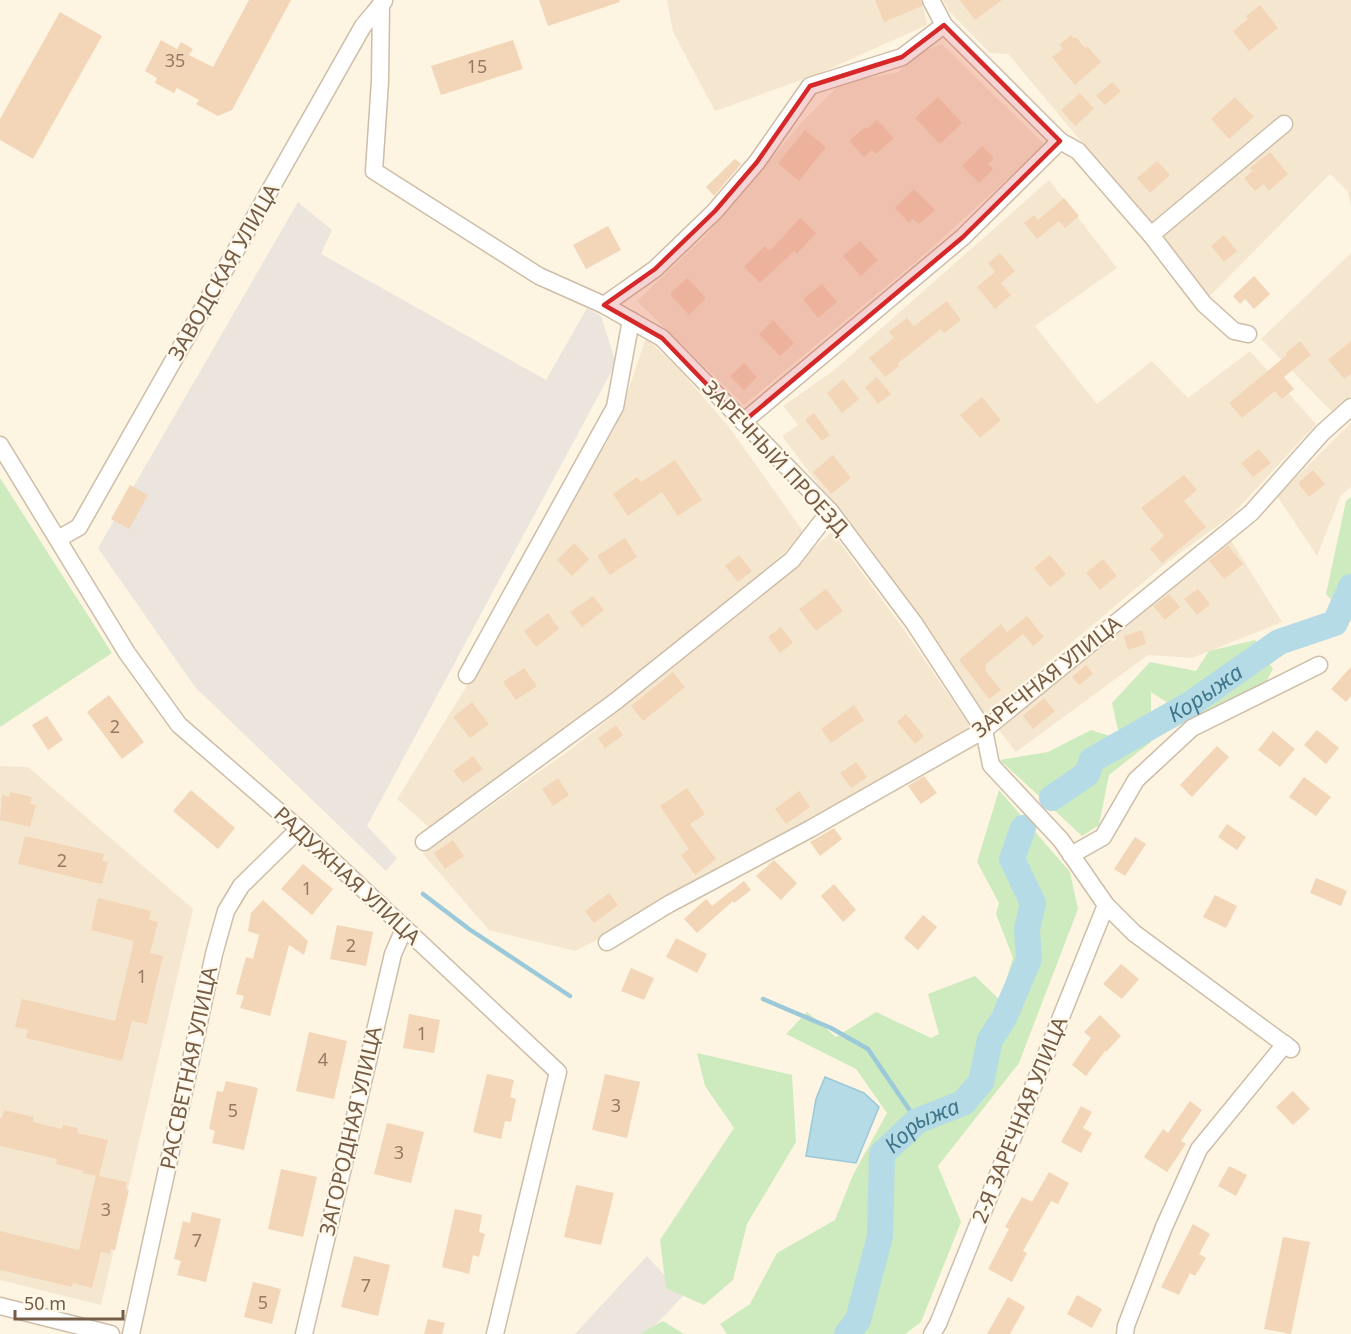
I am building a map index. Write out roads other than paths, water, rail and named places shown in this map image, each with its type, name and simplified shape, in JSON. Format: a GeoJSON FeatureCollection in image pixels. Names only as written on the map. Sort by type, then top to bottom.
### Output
{"type":"FeatureCollection","features":[{"type":"Feature","properties":{"kind":"street"},"geometry":{"type":"LineString","coordinates":[[931,0],[944,25],[1060,141],[1078,151],[1151,235],[1204,304],[1234,332],[1248,334]]}},
{"type":"Feature","properties":{"kind":"street","name":"ЗАРЕЧНЫЙ ПРОЕЗД"},"geometry":{"type":"LineString","coordinates":[[383,2],[374,171],[539,276],[604,305],[662,338],[830,511],[914,623],[984,730]]}},
{"type":"Feature","properties":{"kind":"street","name":"ЗАВОДСКАЯ УЛИЦА"},"geometry":{"type":"LineString","coordinates":[[58,538],[79,527],[363,26],[383,2]]}},
{"type":"Feature","properties":{"kind":"street"},"geometry":{"type":"LineString","coordinates":[[604,305],[655,268],[715,211],[757,162],[810,86],[902,57],[944,25]]}},
{"type":"Feature","properties":{"kind":"street"},"geometry":{"type":"LineString","coordinates":[[1151,235],[1284,124]]}},
{"type":"Feature","properties":{"kind":"street"},"geometry":{"type":"LineString","coordinates":[[743,422],[963,237],[1060,141]]}},
{"type":"Feature","properties":{"kind":"street"},"geometry":{"type":"LineString","coordinates":[[467,675],[615,407],[631,321]]}},
{"type":"Feature","properties":{"kind":"street","name":"ЗАРЕЧНАЯ УЛИЦА"},"geometry":{"type":"LineString","coordinates":[[608,942],[669,904],[810,829],[984,730],[1251,513],[1322,434],[1351,407]]}},
{"type":"Feature","properties":{"kind":"street","name":"РАДУЖНАЯ УЛИЦА"},"geometry":{"type":"LineString","coordinates":[[0,446],[127,653],[179,725],[299,829],[558,1072],[495,1334]]}},
{"type":"Feature","properties":{"kind":"street"},"geometry":{"type":"LineString","coordinates":[[424,842],[616,701],[792,560],[830,511]]}},
{"type":"Feature","properties":{"kind":"street"},"geometry":{"type":"LineString","coordinates":[[1071,855],[1103,837],[1136,780],[1192,728],[1319,665]]}},
{"type":"Feature","properties":{"kind":"street"},"geometry":{"type":"LineString","coordinates":[[984,730],[991,765],[1060,840],[1106,905],[1134,933],[1288,1047],[1199,1149],[1164,1227],[1126,1326],[1125,1334]]}},
{"type":"Feature","properties":{"kind":"street","name":"РАССВЕТНАЯ УЛИЦА"},"geometry":{"type":"LineString","coordinates":[[131,1334],[214,954],[226,911],[241,886],[299,829]]}},
{"type":"Feature","properties":{"kind":"street","name":"2-Я ЗАРЕЧНАЯ УЛИЦА"},"geometry":{"type":"LineString","coordinates":[[932,1334],[947,1302],[1106,905]]}},
{"type":"Feature","properties":{"kind":"street","name":"ЗАГОРОДНАЯ УЛИЦА"},"geometry":{"type":"LineString","coordinates":[[304,1334],[393,954],[404,929]]}},
{"type":"Feature","properties":{"kind":"street"},"geometry":{"type":"LineString","coordinates":[[0,1306],[111,1334]]}},
{"type":"Feature","properties":{"kind":"water"},"geometry":{"type":"Polygon","coordinates":[[[825,1077],[864,1093],[879,1107],[856,1163],[806,1156],[816,1099],[825,1077]]]}},
{"type":"Feature","properties":{"kind":"waterway","name":"Корыжа"},"geometry":{"type":"LineString","coordinates":[[1052,798],[1087,774],[1092,760],[1192,703],[1279,642],[1335,623],[1351,587]]}},
{"type":"Feature","properties":{"kind":"waterway","name":"Корыжа"},"geometry":{"type":"LineString","coordinates":[[847,1334],[858,1320],[880,1236],[882,1154],[917,1121],[963,1103],[981,1082],[990,1040],[1004,1018],[1029,959],[1027,929],[1033,903],[1012,859],[1023,828]]}},
{"type":"Feature","properties":{"kind":"waterway"},"geometry":{"type":"LineString","coordinates":[[423,894],[469,929],[570,996]]}},
{"type":"Feature","properties":{"kind":"waterway"},"geometry":{"type":"LineString","coordinates":[[763,999],[831,1028],[868,1049],[917,1121]]}}]}
